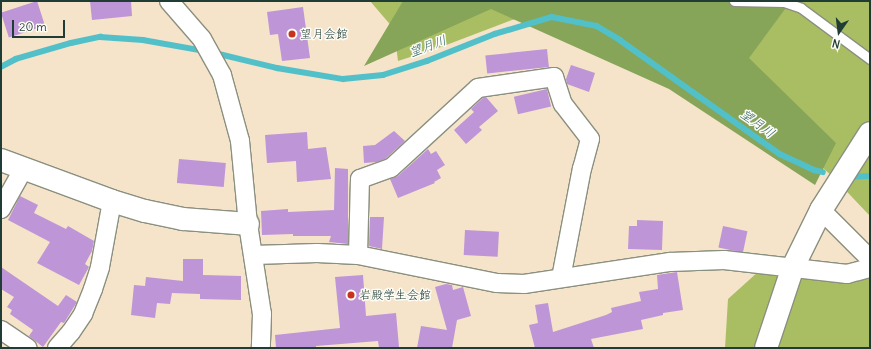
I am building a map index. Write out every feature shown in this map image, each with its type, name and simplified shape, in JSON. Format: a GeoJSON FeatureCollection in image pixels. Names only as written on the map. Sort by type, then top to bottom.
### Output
{"type":"FeatureCollection","features":[{"type":"Feature","properties":{"kind":"street"},"geometry":{"type":"LineString","coordinates":[[169,1],[202,39],[222,75],[240,141],[248,224],[262,314],[261,348]]}},
{"type":"Feature","properties":{"kind":"street"},"geometry":{"type":"LineString","coordinates":[[358,255],[360,179],[391,168],[478,88],[554,77],[563,104],[590,139],[582,168],[561,278]]}},
{"type":"Feature","properties":{"kind":"street"},"geometry":{"type":"LineString","coordinates":[[766,348],[793,267],[821,210],[870,132]]}},
{"type":"Feature","properties":{"kind":"street"},"geometry":{"type":"LineString","coordinates":[[1,160],[112,201],[145,211],[183,219],[248,224]]}},
{"type":"Feature","properties":{"kind":"street"},"geometry":{"type":"LineString","coordinates":[[1,209],[24,168]]}},
{"type":"Feature","properties":{"kind":"street"},"geometry":{"type":"LineString","coordinates":[[57,348],[83,314],[93,289],[101,260],[112,201]]}},
{"type":"Feature","properties":{"kind":"street"},"geometry":{"type":"LineString","coordinates":[[821,210],[870,258]]}},
{"type":"Feature","properties":{"kind":"street"},"geometry":{"type":"LineString","coordinates":[[254,255],[317,253],[358,255],[498,283],[524,284],[670,262],[724,260],[847,274],[870,268]]}},
{"type":"Feature","properties":{"kind":"street"},"geometry":{"type":"LineString","coordinates":[[1,330],[28,348]]}},
{"type":"Feature","properties":{"kind":"lane"},"geometry":{"type":"LineString","coordinates":[[734,1],[784,2],[801,8],[870,59]]}},
{"type":"Feature","properties":{"kind":"green space"},"geometry":{"type":"Polygon","coordinates":[[[370,1],[870,1],[870,216],[833,177],[727,81],[595,2],[512,20],[441,47],[398,61],[394,29],[370,1]]]}},
{"type":"Feature","properties":{"kind":"green space"},"geometry":{"type":"Polygon","coordinates":[[[403,1],[791,1],[749,58],[836,143],[815,185],[669,89],[491,9],[364,66],[403,1]]]}},
{"type":"Feature","properties":{"kind":"green space"},"geometry":{"type":"Polygon","coordinates":[[[759,271],[827,278],[870,279],[870,348],[725,348],[728,299],[759,271]]]}},
{"type":"Feature","properties":{"kind":"building"},"geometry":{"type":"Polygon","coordinates":[[[37,1],[45,26],[9,37],[1,13],[37,1]]]}},
{"type":"Feature","properties":{"kind":"building"},"geometry":{"type":"Polygon","coordinates":[[[90,1],[131,1],[132,16],[92,20],[90,1]]]}},
{"type":"Feature","properties":{"kind":"building","name":"望月会館"},"geometry":{"type":"Polygon","coordinates":[[[303,7],[310,58],[282,61],[278,34],[270,35],[267,12],[303,7]]]}},
{"type":"Feature","properties":{"kind":"building"},"geometry":{"type":"Polygon","coordinates":[[[547,49],[549,67],[487,73],[485,55],[547,49]]]}},
{"type":"Feature","properties":{"kind":"building"},"geometry":{"type":"Polygon","coordinates":[[[571,65],[595,73],[589,92],[567,84],[566,79],[571,65]]]}},
{"type":"Feature","properties":{"kind":"building"},"geometry":{"type":"Polygon","coordinates":[[[547,89],[551,107],[518,114],[514,97],[547,89]]]}},
{"type":"Feature","properties":{"kind":"building"},"geometry":{"type":"Polygon","coordinates":[[[486,97],[498,111],[479,127],[482,130],[466,144],[454,130],[474,112],[471,109],[486,97]]]}},
{"type":"Feature","properties":{"kind":"building"},"geometry":{"type":"Polygon","coordinates":[[[394,131],[405,141],[385,159],[377,162],[364,163],[363,146],[375,145],[394,131]]]}},
{"type":"Feature","properties":{"kind":"building"},"geometry":{"type":"Polygon","coordinates":[[[307,132],[308,149],[326,147],[331,179],[297,182],[296,161],[267,163],[265,135],[307,132]]]}},
{"type":"Feature","properties":{"kind":"building"},"geometry":{"type":"Polygon","coordinates":[[[428,149],[431,154],[436,151],[445,165],[437,170],[441,178],[434,182],[435,183],[398,198],[390,179],[398,176],[428,149]]]}},
{"type":"Feature","properties":{"kind":"building"},"geometry":{"type":"Polygon","coordinates":[[[179,159],[226,163],[224,187],[177,183],[179,159]]]}},
{"type":"Feature","properties":{"kind":"building"},"geometry":{"type":"Polygon","coordinates":[[[335,168],[348,169],[348,244],[329,242],[331,236],[293,236],[293,234],[262,235],[261,211],[288,209],[288,212],[334,210],[335,168]]]}},
{"type":"Feature","properties":{"kind":"building"},"geometry":{"type":"Polygon","coordinates":[[[20,196],[38,205],[34,213],[66,229],[68,226],[94,241],[92,251],[85,264],[89,267],[79,285],[37,263],[50,242],[8,220],[20,196]]]}},
{"type":"Feature","properties":{"kind":"building"},"geometry":{"type":"Polygon","coordinates":[[[370,217],[384,217],[382,249],[369,246],[370,217]]]}},
{"type":"Feature","properties":{"kind":"building"},"geometry":{"type":"Polygon","coordinates":[[[637,220],[663,221],[662,250],[628,249],[629,226],[637,226],[637,220]]]}},
{"type":"Feature","properties":{"kind":"building"},"geometry":{"type":"Polygon","coordinates":[[[723,226],[747,231],[743,253],[718,248],[723,226]]]}},
{"type":"Feature","properties":{"kind":"building"},"geometry":{"type":"Polygon","coordinates":[[[465,230],[499,232],[498,257],[464,255],[465,230]]]}},
{"type":"Feature","properties":{"kind":"building"},"geometry":{"type":"Polygon","coordinates":[[[183,259],[203,259],[203,275],[241,276],[241,300],[200,299],[200,294],[172,293],[170,304],[157,303],[155,318],[131,315],[134,285],[145,286],[146,277],[183,281],[183,259]]]}},
{"type":"Feature","properties":{"kind":"building"},"geometry":{"type":"Polygon","coordinates":[[[1,267],[58,306],[66,295],[77,302],[64,323],[61,322],[43,347],[29,336],[33,330],[10,314],[12,310],[7,307],[14,297],[1,289],[1,267]]]}},
{"type":"Feature","properties":{"kind":"building"},"geometry":{"type":"Polygon","coordinates":[[[677,272],[683,310],[663,313],[663,315],[641,320],[643,329],[591,339],[594,348],[535,348],[529,325],[538,323],[535,305],[548,303],[553,332],[606,315],[612,312],[611,308],[641,301],[639,292],[658,289],[657,275],[677,272]]]}},
{"type":"Feature","properties":{"kind":"building","name":"岩殿学生会館"},"geometry":{"type":"Polygon","coordinates":[[[363,275],[366,316],[396,313],[399,347],[379,348],[378,341],[316,346],[316,348],[276,348],[275,335],[340,328],[335,277],[363,275]]]}},
{"type":"Feature","properties":{"kind":"building"},"geometry":{"type":"Polygon","coordinates":[[[446,284],[452,285],[453,290],[463,287],[471,316],[457,320],[452,348],[417,348],[421,326],[447,330],[435,287],[446,284]]]}},
{"type":"Feature","properties":{"kind":"waterway","name":"望月川"},"geometry":{"type":"LineString","coordinates":[[215,53],[277,68],[343,79],[383,75],[427,61],[495,34],[552,17],[597,26],[620,40],[780,154],[814,170],[823,172]]}},
{"type":"Feature","properties":{"kind":"waterway","name":"望月川"},"geometry":{"type":"LineString","coordinates":[[1,67],[16,59],[71,43],[100,37],[143,40],[205,51]]}},
{"type":"Feature","properties":{"kind":"waterway","name":"望月川"},"geometry":{"type":"LineString","coordinates":[[849,177],[870,176]]}},
{"type":"Feature","properties":{"kind":"place","name":"望月会館"},"geometry":{"type":"Point","coordinates":[292,34]}},
{"type":"Feature","properties":{"kind":"place","name":"岩殿学生会館"},"geometry":{"type":"Point","coordinates":[351,295]}}]}
